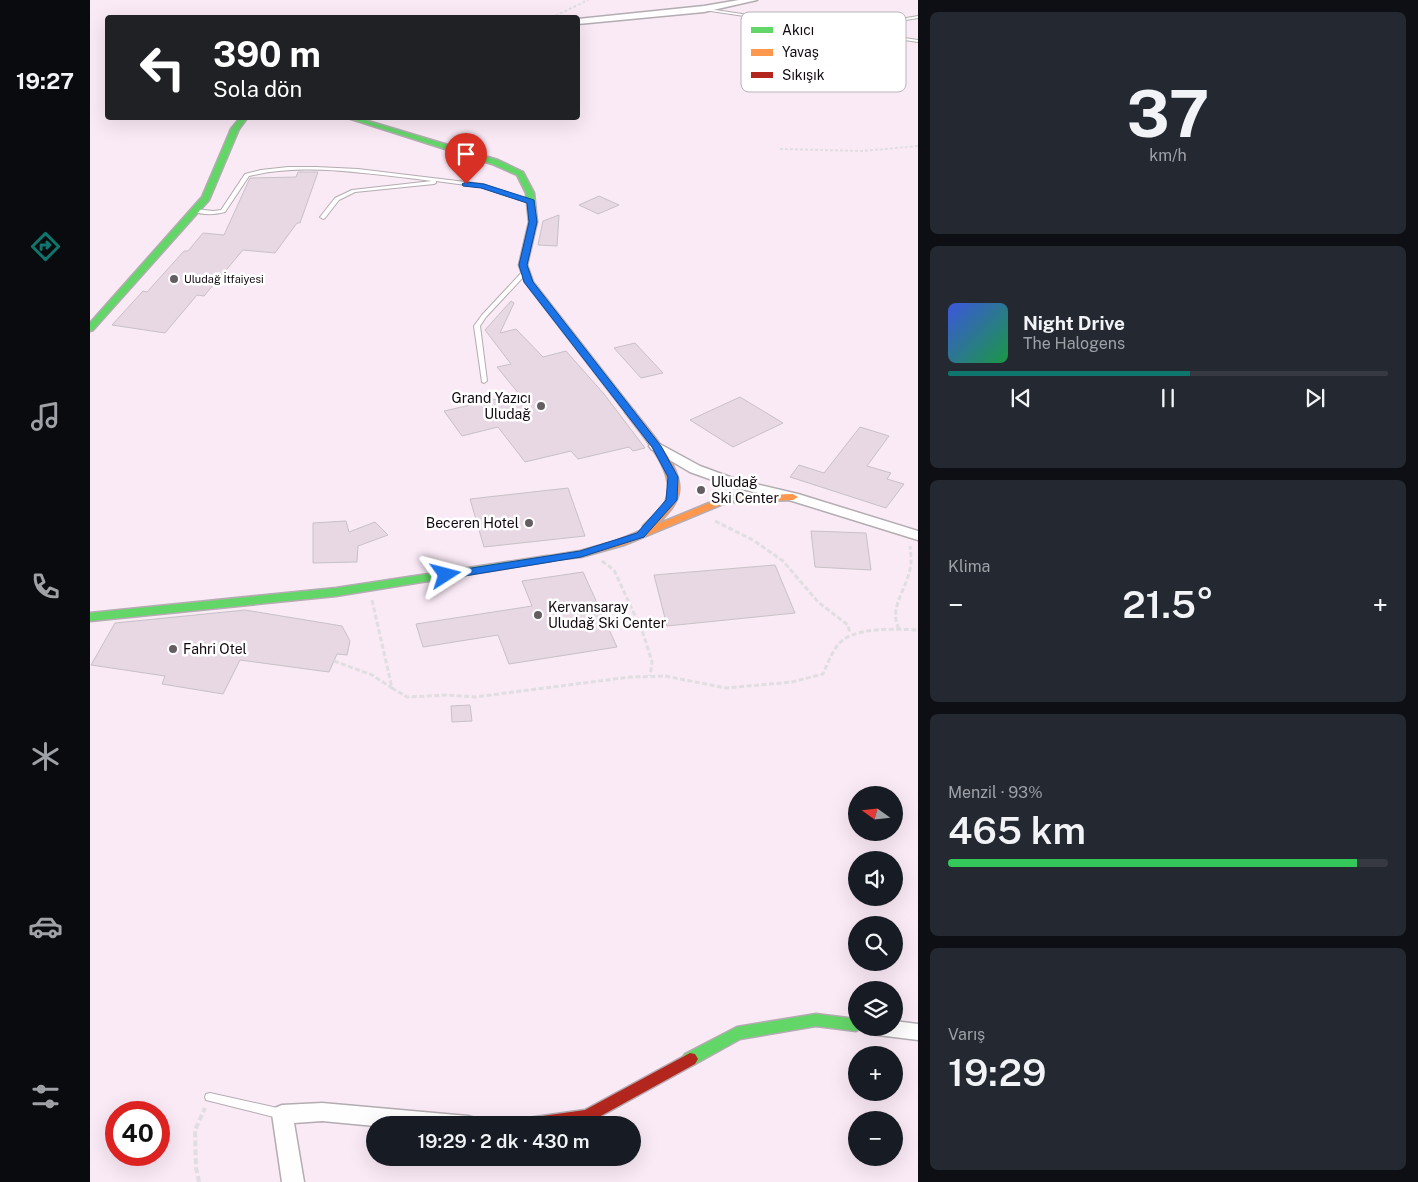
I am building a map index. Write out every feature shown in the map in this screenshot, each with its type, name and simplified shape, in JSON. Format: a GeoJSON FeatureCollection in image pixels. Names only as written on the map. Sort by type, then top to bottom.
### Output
{"type":"FeatureCollection","features":[{"type":"Feature","properties":{"kind":"street"},"geometry":{"type":"LineString","coordinates":[[580,22],[704,9],[752,0]]}},
{"type":"Feature","properties":{"kind":"street"},"geometry":{"type":"LineString","coordinates":[[90,328],[154,254],[196,211],[206,198],[235,129],[242,120]]}},
{"type":"Feature","properties":{"kind":"street"},"geometry":{"type":"LineString","coordinates":[[358,120],[495,162],[520,174],[530,193],[533,222],[523,265],[529,282],[656,446],[673,477],[672,500],[641,535]]}},
{"type":"Feature","properties":{"kind":"street"},"geometry":{"type":"LineString","coordinates":[[656,446],[695,469],[734,483],[793,497],[918,536]]}},
{"type":"Feature","properties":{"kind":"street"},"geometry":{"type":"LineString","coordinates":[[90,616],[368,587],[590,552],[641,535],[726,499],[793,497]]}},
{"type":"Feature","properties":{"kind":"street"},"geometry":{"type":"LineString","coordinates":[[588,1116],[737,1033],[816,1020],[848,1024]]}},
{"type":"Feature","properties":{"kind":"street"},"geometry":{"type":"LineString","coordinates":[[903,1031],[918,1032]]}},
{"type":"Feature","properties":{"kind":"street"},"geometry":{"type":"LineString","coordinates":[[293,1182],[282,1114],[322,1112],[367,1116]]}},
{"type":"Feature","properties":{"kind":"lane"},"geometry":{"type":"LineString","coordinates":[[704,9],[741,14]]}},
{"type":"Feature","properties":{"kind":"lane"},"geometry":{"type":"LineString","coordinates":[[196,211],[213,213],[223,211],[246,175],[294,166],[415,176],[482,186],[531,202]]}},
{"type":"Feature","properties":{"kind":"lane"},"geometry":{"type":"LineString","coordinates":[[323,217],[337,199],[354,191],[419,183],[451,182]]}},
{"type":"Feature","properties":{"kind":"lane"},"geometry":{"type":"LineString","coordinates":[[484,381],[477,326],[525,272]]}},
{"type":"Feature","properties":{"kind":"lane"},"geometry":{"type":"LineString","coordinates":[[210,1097],[282,1114]]}},
{"type":"Feature","properties":{"kind":"path"},"geometry":{"type":"LineString","coordinates":[[557,15],[588,0]]}},
{"type":"Feature","properties":{"kind":"path"},"geometry":{"type":"LineString","coordinates":[[780,149],[862,151],[918,146]]}},
{"type":"Feature","properties":{"kind":"path"},"geometry":{"type":"LineString","coordinates":[[694,511],[753,540],[783,561],[818,602],[848,625],[850,634]]}},
{"type":"Feature","properties":{"kind":"path"},"geometry":{"type":"LineString","coordinates":[[899,629],[894,621],[894,608],[904,589],[912,562],[910,545],[901,530]]}},
{"type":"Feature","properties":{"kind":"path"},"geometry":{"type":"LineString","coordinates":[[590,552],[614,570],[646,643],[652,662],[650,676]]}},
{"type":"Feature","properties":{"kind":"path"},"geometry":{"type":"LineString","coordinates":[[368,587],[392,688]]}},
{"type":"Feature","properties":{"kind":"path"},"geometry":{"type":"LineString","coordinates":[[334,661],[372,675],[408,697],[447,695],[475,697],[650,676],[665,676],[726,688],[792,682],[823,674],[837,645],[850,634],[899,629],[918,630]]}},
{"type":"Feature","properties":{"kind":"path"},"geometry":{"type":"LineString","coordinates":[[199,1182],[196,1168],[195,1130],[210,1097]]}},
{"type":"Feature","properties":{"kind":"shaded area"},"geometry":{"type":"Polygon","coordinates":[[[90,0],[918,0],[918,1182],[90,1182],[90,0]]]}},
{"type":"Feature","properties":{"kind":"building"},"geometry":{"type":"Polygon","coordinates":[[[298,172],[318,172],[300,223],[297,223],[275,253],[243,250],[204,296],[197,295],[165,333],[112,325],[143,291],[147,292],[184,251],[188,251],[203,233],[224,235],[250,178],[296,177],[298,172]]]}},
{"type":"Feature","properties":{"kind":"building"},"geometry":{"type":"Polygon","coordinates":[[[599,196],[619,205],[598,214],[579,205],[599,196]]]}},
{"type":"Feature","properties":{"kind":"building"},"geometry":{"type":"Polygon","coordinates":[[[559,215],[557,246],[538,245],[543,221],[559,215]]]}},
{"type":"Feature","properties":{"kind":"building","name":"Grand Yazıcı Uludağ"},"geometry":{"type":"Polygon","coordinates":[[[511,301],[514,303],[500,333],[516,329],[543,357],[566,351],[604,394],[645,448],[633,451],[629,447],[578,459],[571,451],[525,462],[498,427],[462,436],[444,411],[519,394],[497,367],[511,364],[485,330],[511,301]]]}},
{"type":"Feature","properties":{"kind":"building"},"geometry":{"type":"Polygon","coordinates":[[[635,343],[663,373],[641,378],[614,348],[635,343]]]}},
{"type":"Feature","properties":{"kind":"building"},"geometry":{"type":"Polygon","coordinates":[[[740,397],[783,423],[733,447],[690,420],[740,397]]]}},
{"type":"Feature","properties":{"kind":"building"},"geometry":{"type":"Polygon","coordinates":[[[860,427],[889,436],[867,466],[891,473],[887,479],[904,484],[886,508],[790,477],[799,465],[824,473],[860,427]]]}},
{"type":"Feature","properties":{"kind":"building","name":"Beceren Hotel"},"geometry":{"type":"Polygon","coordinates":[[[568,488],[585,536],[484,547],[470,499],[568,488]]]}},
{"type":"Feature","properties":{"kind":"building"},"geometry":{"type":"Polygon","coordinates":[[[346,521],[349,532],[375,522],[388,535],[358,546],[357,562],[313,563],[313,523],[346,521]]]}},
{"type":"Feature","properties":{"kind":"building"},"geometry":{"type":"Polygon","coordinates":[[[811,531],[866,533],[871,570],[815,567],[811,531]]]}},
{"type":"Feature","properties":{"kind":"building"},"geometry":{"type":"Polygon","coordinates":[[[775,565],[795,613],[667,626],[654,575],[775,565]]]}},
{"type":"Feature","properties":{"kind":"building","name":"Kervansaray Uludağ Ski Center"},"geometry":{"type":"Polygon","coordinates":[[[583,572],[617,647],[509,664],[498,635],[423,647],[416,624],[532,606],[522,581],[583,572]]]}},
{"type":"Feature","properties":{"kind":"building","name":"Fahri Otel"},"geometry":{"type":"Polygon","coordinates":[[[245,610],[342,626],[350,641],[347,655],[337,654],[329,672],[240,660],[223,694],[162,684],[165,676],[91,665],[115,623],[245,610]]]}},
{"type":"Feature","properties":{"kind":"building"},"geometry":{"type":"Polygon","coordinates":[[[470,705],[472,721],[452,722],[451,706],[470,705]]]}},
{"type":"Feature","properties":{"kind":"traffic: fast"},"geometry":{"type":"LineString","coordinates":[[90,328],[206,198],[235,129],[242,120]]}},
{"type":"Feature","properties":{"kind":"traffic: fast"},"geometry":{"type":"LineString","coordinates":[[358,120],[495,162],[520,174],[530,193],[533,222],[523,265],[529,282],[630,412]]}},
{"type":"Feature","properties":{"kind":"traffic: fast"},"geometry":{"type":"LineString","coordinates":[[90,617],[336,592],[547,559]]}},
{"type":"Feature","properties":{"kind":"traffic: fast"},"geometry":{"type":"LineString","coordinates":[[690,1059],[737,1033],[816,1020],[848,1024]]}},
{"type":"Feature","properties":{"kind":"traffic: slow"},"geometry":{"type":"LineString","coordinates":[[630,412],[653,442],[673,480],[674,491],[671,501],[647,528]]}},
{"type":"Feature","properties":{"kind":"traffic: slow"},"geometry":{"type":"LineString","coordinates":[[547,559],[581,554],[620,543],[726,499],[793,497]]}},
{"type":"Feature","properties":{"kind":"traffic: jam"},"geometry":{"type":"LineString","coordinates":[[588,1116],[690,1059]]}},
{"type":"Feature","properties":{"kind":"place","name":"Uludağ İtfaiyesi"},"geometry":{"type":"Point","coordinates":[174,279]}},
{"type":"Feature","properties":{"kind":"place","name":"Grand Yazıcı Uludağ"},"geometry":{"type":"Point","coordinates":[541,406]}},
{"type":"Feature","properties":{"kind":"place","name":"Uludağ Ski Center"},"geometry":{"type":"Point","coordinates":[701,490]}},
{"type":"Feature","properties":{"kind":"place","name":"Beceren Hotel"},"geometry":{"type":"Point","coordinates":[529,523]}},
{"type":"Feature","properties":{"kind":"place","name":"Kervansaray Uludağ Ski Center"},"geometry":{"type":"Point","coordinates":[538,615]}},
{"type":"Feature","properties":{"kind":"place","name":"Fahri Otel"},"geometry":{"type":"Point","coordinates":[173,649]}},
{"type":"Feature","properties":{"kind":"route"},"geometry":{"type":"LineString","coordinates":[[446,575],[581,554],[620,544],[641,535],[672,500],[673,477],[656,446],[529,282],[523,265],[533,222],[531,202],[482,186],[466,184]]}}]}
